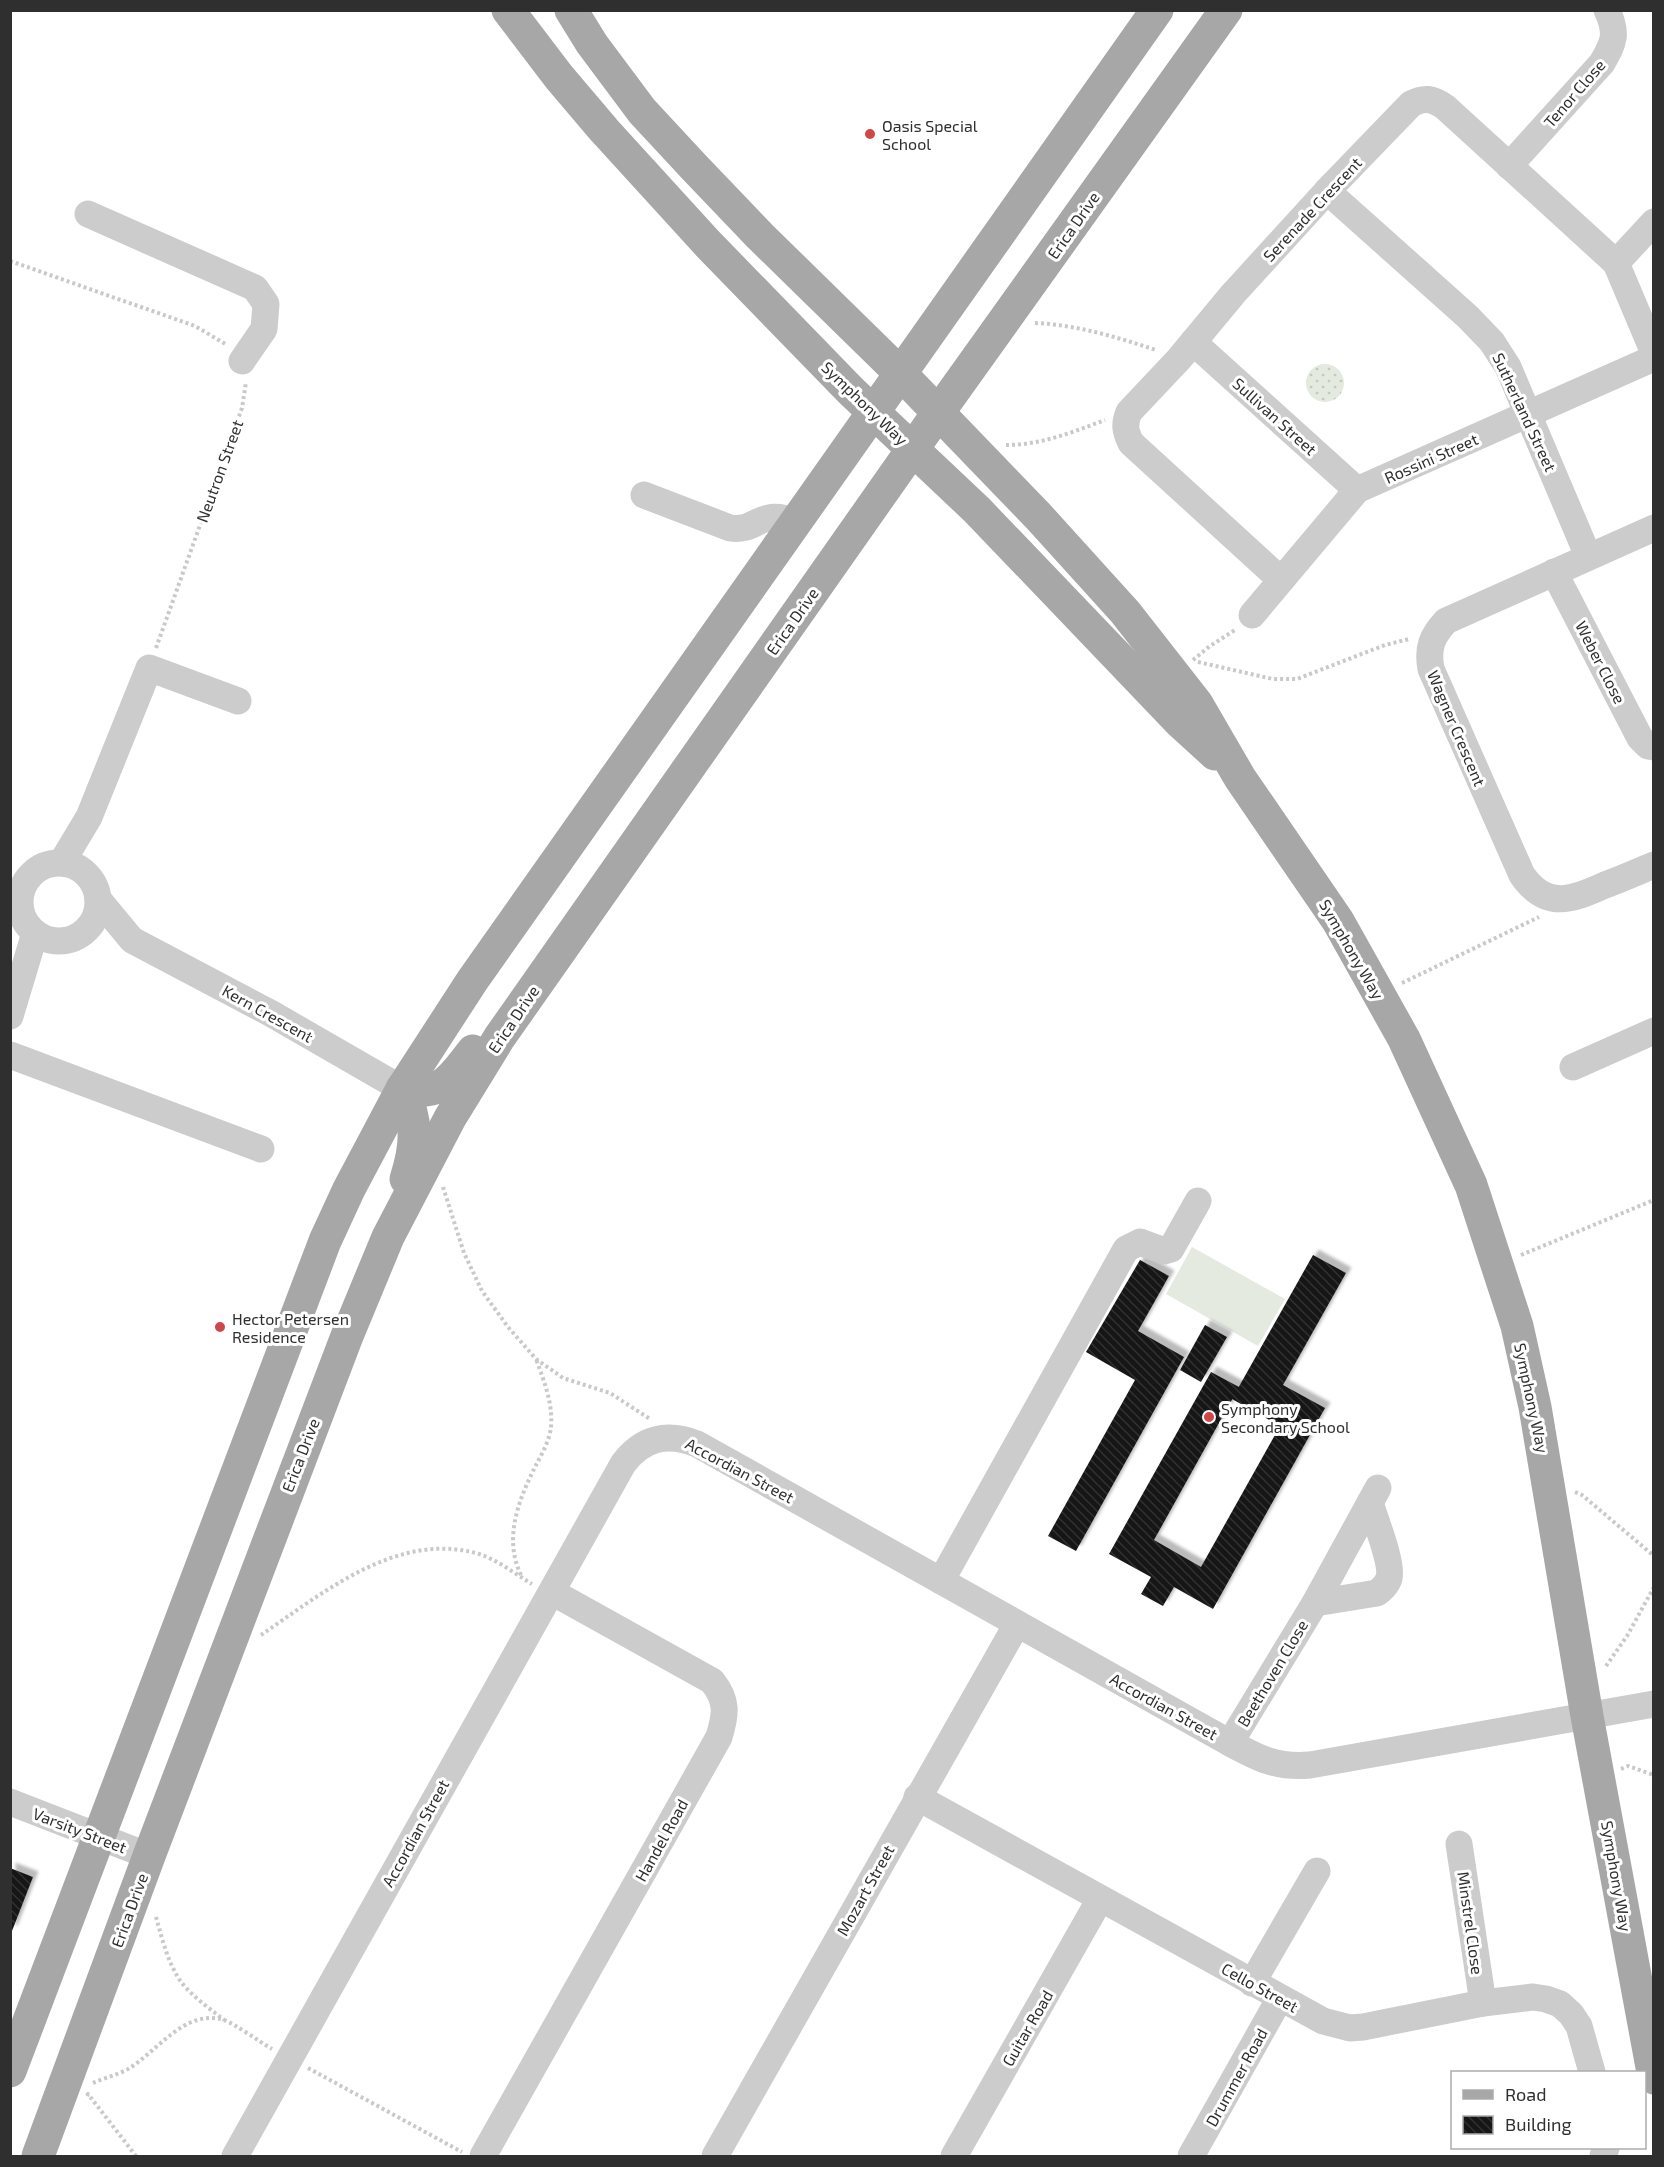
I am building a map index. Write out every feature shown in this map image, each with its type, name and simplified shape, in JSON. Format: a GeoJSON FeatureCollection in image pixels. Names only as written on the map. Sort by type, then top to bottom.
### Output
{"type":"FeatureCollection","features":[{"type":"Feature","properties":{"kind":"main road","name":"Symphony Way"},"geometry":{"type":"LineString","coordinates":[[508,10],[559,77],[604,130],[708,244],[874,412],[977,510],[1180,722],[1240,778]]}},
{"type":"Feature","properties":{"kind":"main road","name":"Symphony Way"},"geometry":{"type":"LineString","coordinates":[[572,10],[592,44],[642,111],[760,236],[901,375],[1038,516],[1125,612],[1197,704],[1240,778],[1338,921],[1404,1039],[1471,1185],[1517,1326],[1535,1407],[1587,1716],[1653,2078]]}},
{"type":"Feature","properties":{"kind":"main road"},"geometry":{"type":"LineString","coordinates":[[10,2071],[325,1241],[349,1189],[402,1089],[472,981],[1158,10]]}},
{"type":"Feature","properties":{"kind":"main road","name":"Erica Drive"},"geometry":{"type":"LineString","coordinates":[[39,2157],[149,1856],[347,1336],[388,1238],[450,1118],[499,1038],[938,413],[1226,10]]}},
{"type":"Feature","properties":{"kind":"main road"},"geometry":{"type":"LineString","coordinates":[[402,1089],[417,1092],[429,1091],[442,1085],[453,1076],[530,971],[607,885]]}},
{"type":"Feature","properties":{"kind":"main road"},"geometry":{"type":"LineString","coordinates":[[388,1238],[413,1159],[415,1129],[411,1107],[402,1089]]}},
{"type":"Feature","properties":{"kind":"street","name":"Tenor Close"},"geometry":{"type":"LineString","coordinates":[[1509,166],[1602,63],[1613,44],[1614,26],[1607,10]]}},
{"type":"Feature","properties":{"kind":"street","name":"Serenade Crescent"},"geometry":{"type":"LineString","coordinates":[[1281,580],[1131,443],[1125,422],[1129,412],[1233,294],[1411,104],[1421,99],[1431,99],[1445,107],[1616,263],[1653,353]]}},
{"type":"Feature","properties":{"kind":"street","name":"Sutherland Street"},"geometry":{"type":"LineString","coordinates":[[1328,191],[1492,342],[1508,367],[1588,556]]}},
{"type":"Feature","properties":{"kind":"street"},"geometry":{"type":"LineString","coordinates":[[88,214],[255,288],[266,304],[264,329],[242,361]]}},
{"type":"Feature","properties":{"kind":"street"},"geometry":{"type":"LineString","coordinates":[[1616,263],[1653,222]]}},
{"type":"Feature","properties":{"kind":"street","name":"Sullivan Street"},"geometry":{"type":"LineString","coordinates":[[1186,350],[1357,490]]}},
{"type":"Feature","properties":{"kind":"street","name":"Rossini Street"},"geometry":{"type":"LineString","coordinates":[[1251,615],[1357,490],[1653,358]]}},
{"type":"Feature","properties":{"kind":"street"},"geometry":{"type":"LineString","coordinates":[[644,495],[730,528],[739,529],[774,515],[796,522]]}},
{"type":"Feature","properties":{"kind":"street","name":"Wagner Crescent"},"geometry":{"type":"LineString","coordinates":[[1653,528],[1446,621],[1436,632],[1430,646],[1431,669],[1522,875],[1530,887],[1558,900],[1576,898],[1653,865]]}},
{"type":"Feature","properties":{"kind":"street","name":"Weber Close"},"geometry":{"type":"LineString","coordinates":[[1554,572],[1640,738],[1648,746],[1653,747]]}},
{"type":"Feature","properties":{"kind":"street"},"geometry":{"type":"LineString","coordinates":[[62,862],[89,817],[149,668],[238,701]]}},
{"type":"Feature","properties":{"kind":"street"},"geometry":{"type":"LineString","coordinates":[[10,1016],[20,982],[58,937],[94,920],[98,910],[89,817]]}},
{"type":"Feature","properties":{"kind":"street"},"geometry":{"type":"LineString","coordinates":[[58,937],[27,924],[21,913],[17,886],[38,868],[50,863],[62,862],[75,866],[95,889]]}},
{"type":"Feature","properties":{"kind":"street","name":"Kern Crescent"},"geometry":{"type":"LineString","coordinates":[[95,889],[132,940]]}},
{"type":"Feature","properties":{"kind":"street","name":"Kern Crescent"},"geometry":{"type":"LineString","coordinates":[[58,937],[132,940],[272,1014],[402,1089]]}},
{"type":"Feature","properties":{"kind":"street"},"geometry":{"type":"LineString","coordinates":[[1573,1067],[1653,1031]]}},
{"type":"Feature","properties":{"kind":"street"},"geometry":{"type":"LineString","coordinates":[[10,1055],[261,1149]]}},
{"type":"Feature","properties":{"kind":"street"},"geometry":{"type":"LineString","coordinates":[[941,1581],[1126,1250],[1140,1242],[1164,1251],[1171,1249],[1198,1202]]}},
{"type":"Feature","properties":{"kind":"street","name":"Accordian Street"},"geometry":{"type":"LineString","coordinates":[[235,2157],[545,1590],[630,1455],[656,1439],[673,1437],[697,1444],[1230,1743],[1269,1762],[1295,1766],[1379,1754],[1653,1704]]}},
{"type":"Feature","properties":{"kind":"street","name":"Beethoven Close"},"geometry":{"type":"LineString","coordinates":[[1230,1743],[1315,1603],[1374,1496],[1388,1558],[1389,1579],[1377,1593],[1315,1603]]}},
{"type":"Feature","properties":{"kind":"street","name":"Handel Road"},"geometry":{"type":"LineString","coordinates":[[476,2156],[718,1737],[724,1720],[725,1705],[721,1692],[712,1681],[545,1590]]}},
{"type":"Feature","properties":{"kind":"street","name":"Mozart Street"},"geometry":{"type":"LineString","coordinates":[[715,2157],[1017,1624]]}},
{"type":"Feature","properties":{"kind":"street"},"geometry":{"type":"LineString","coordinates":[[10,1789],[21,1806]]}},
{"type":"Feature","properties":{"kind":"street","name":"Cello Street"},"geometry":{"type":"LineString","coordinates":[[917,1797],[1323,2021],[1350,2028],[1482,2003],[1533,1997],[1560,2004],[1571,2014],[1579,2026],[1591,2071]]}},
{"type":"Feature","properties":{"kind":"street","name":"Varsity Street"},"geometry":{"type":"LineString","coordinates":[[21,1806],[149,1856]]}},
{"type":"Feature","properties":{"kind":"street","name":"Minstrel Close"},"geometry":{"type":"LineString","coordinates":[[1459,1844],[1482,2003]]}},
{"type":"Feature","properties":{"kind":"street"},"geometry":{"type":"LineString","coordinates":[[1252,1983],[1317,1871]]}},
{"type":"Feature","properties":{"kind":"street","name":"Guitar Road"},"geometry":{"type":"LineString","coordinates":[[954,2157],[1100,1899]]}},
{"type":"Feature","properties":{"kind":"street","name":"Drummer Road"},"geometry":{"type":"LineString","coordinates":[[1191,2157],[1280,1998]]}},
{"type":"Feature","properties":{"kind":"path"},"geometry":{"type":"LineString","coordinates":[[10,261],[195,326],[226,343],[242,361]]}},
{"type":"Feature","properties":{"kind":"path"},"geometry":{"type":"LineString","coordinates":[[1035,323],[1058,324],[1186,350]]}},
{"type":"Feature","properties":{"kind":"path","name":"Neutron Street"},"geometry":{"type":"LineString","coordinates":[[149,668],[242,408],[246,380],[242,361]]}},
{"type":"Feature","properties":{"kind":"path"},"geometry":{"type":"LineString","coordinates":[[996,446],[1025,444],[1056,438],[1106,420]]}},
{"type":"Feature","properties":{"kind":"path"},"geometry":{"type":"LineString","coordinates":[[1251,615],[1229,635],[1190,662],[1211,664],[1273,679],[1296,680],[1385,645],[1407,639],[1430,646]]}},
{"type":"Feature","properties":{"kind":"path"},"geometry":{"type":"LineString","coordinates":[[1399,984],[1550,912]]}},
{"type":"Feature","properties":{"kind":"path"},"geometry":{"type":"LineString","coordinates":[[443,1185],[464,1253],[482,1291],[508,1327],[536,1359],[563,1378],[610,1393],[658,1424]]}},
{"type":"Feature","properties":{"kind":"path"},"geometry":{"type":"LineString","coordinates":[[1517,1256],[1653,1200]]}},
{"type":"Feature","properties":{"kind":"path"},"geometry":{"type":"LineString","coordinates":[[523,1579],[519,1570],[513,1527],[521,1495],[542,1454],[551,1429],[551,1410],[536,1359]]}},
{"type":"Feature","properties":{"kind":"path"},"geometry":{"type":"LineString","coordinates":[[1568,1490],[1582,1495],[1653,1556]]}},
{"type":"Feature","properties":{"kind":"path"},"geometry":{"type":"LineString","coordinates":[[261,1635],[330,1588],[393,1557],[412,1553],[453,1550],[479,1554],[545,1590]]}},
{"type":"Feature","properties":{"kind":"path"},"geometry":{"type":"LineString","coordinates":[[1602,1671],[1627,1636],[1653,1587]]}},
{"type":"Feature","properties":{"kind":"path"},"geometry":{"type":"LineString","coordinates":[[1618,1770],[1628,1766],[1653,1775]]}},
{"type":"Feature","properties":{"kind":"path"},"geometry":{"type":"LineString","coordinates":[[156,1917],[167,1956],[179,1979],[190,1992],[225,2020],[278,2052]]}},
{"type":"Feature","properties":{"kind":"path"},"geometry":{"type":"LineString","coordinates":[[92,2083],[128,2069],[177,2031],[193,2022],[207,2018],[225,2020]]}},
{"type":"Feature","properties":{"kind":"path"},"geometry":{"type":"LineString","coordinates":[[302,2065],[476,2156]]}},
{"type":"Feature","properties":{"kind":"path"},"geometry":{"type":"LineString","coordinates":[[88,2094],[136,2157]]}},
{"type":"Feature","properties":{"kind":"shaded area"},"geometry":{"type":"Polygon","coordinates":[[[1325,364],[1339,369],[1344,383],[1339,397],[1325,402],[1311,397],[1306,383],[1311,369],[1325,364]]]}},
{"type":"Feature","properties":{"kind":"shaded area"},"geometry":{"type":"Polygon","coordinates":[[[1192,1247],[1285,1299],[1258,1346],[1166,1294],[1192,1247]]]}},
{"type":"Feature","properties":{"kind":"building"},"geometry":{"type":"Polygon","coordinates":[[[1313,1255],[1346,1273],[1283,1385],[1325,1408],[1213,1609],[1174,1587],[1163,1606],[1141,1594],[1151,1577],[1109,1554],[1211,1372],[1239,1387],[1313,1255]],[[1232,1399],[1154,1540],[1201,1567],[1280,1426],[1232,1399]]]}},
{"type":"Feature","properties":{"kind":"building"},"geometry":{"type":"Polygon","coordinates":[[[1140,1260],[1169,1276],[1138,1331],[1184,1357],[1076,1551],[1048,1536],[1135,1380],[1086,1352],[1140,1260]]]}},
{"type":"Feature","properties":{"kind":"building"},"geometry":{"type":"Polygon","coordinates":[[[1205,1325],[1227,1337],[1201,1382],[1180,1370],[1205,1325]]]}},
{"type":"Feature","properties":{"kind":"building"},"geometry":{"type":"Polygon","coordinates":[[[10,1868],[33,1877],[12,1931],[10,1931],[10,1868]]]}},
{"type":"Feature","properties":{"kind":"place","name":"Oasis Special School"},"geometry":{"type":"Point","coordinates":[870,134]}},
{"type":"Feature","properties":{"kind":"place","name":"Hector Petersen Residence"},"geometry":{"type":"Point","coordinates":[220,1327]}},
{"type":"Feature","properties":{"kind":"place","name":"Symphony Secondary School"},"geometry":{"type":"Point","coordinates":[1209,1417]}}]}
